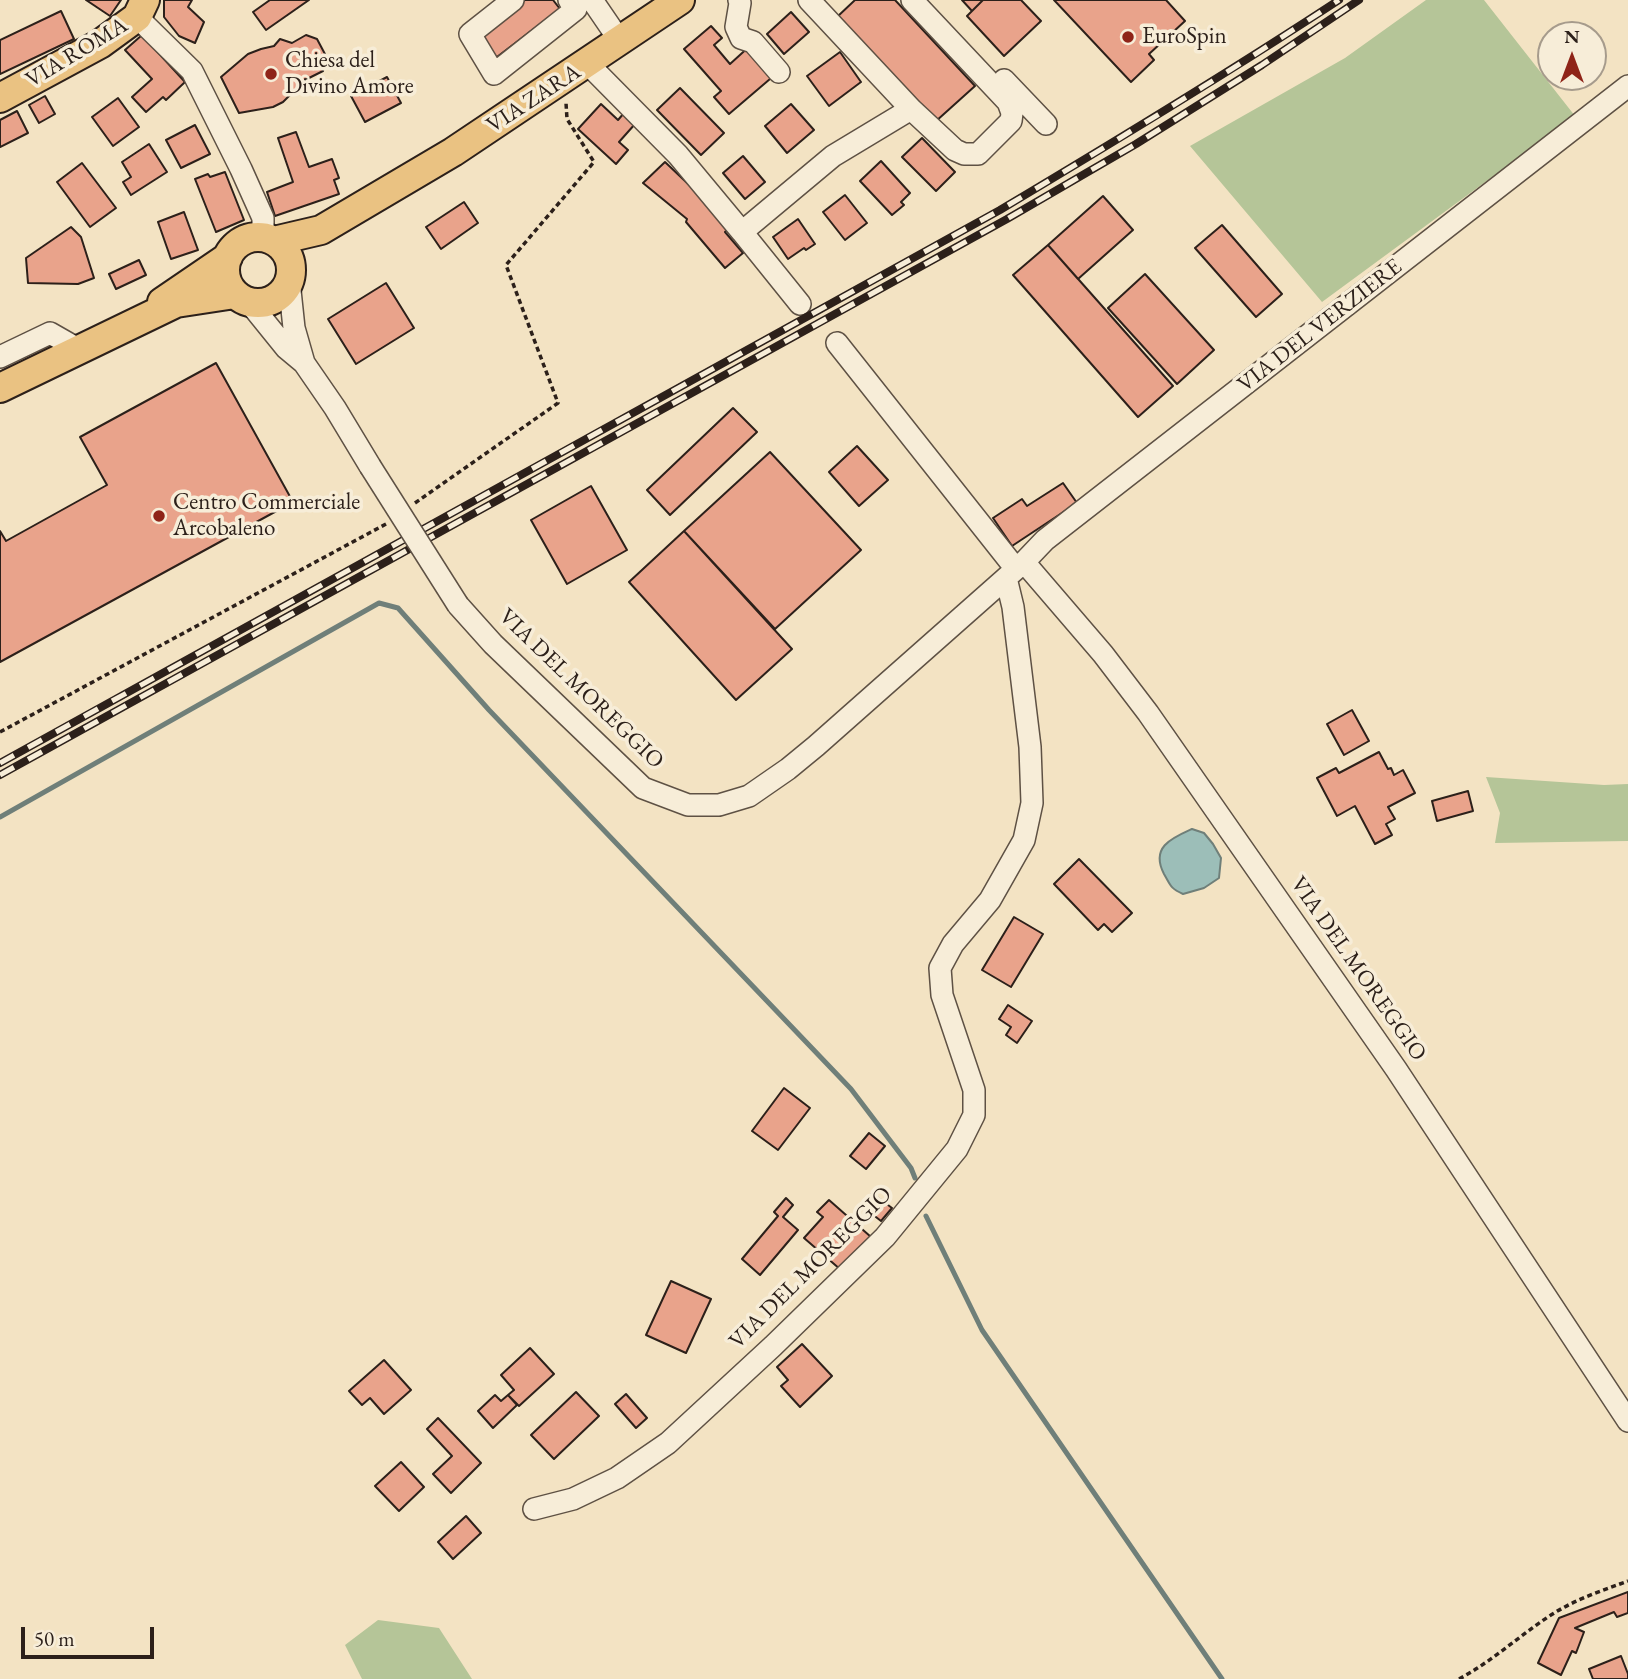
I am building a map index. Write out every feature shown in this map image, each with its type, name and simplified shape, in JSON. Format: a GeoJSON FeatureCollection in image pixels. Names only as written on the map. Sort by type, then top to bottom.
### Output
{"type":"FeatureCollection","features":[{"type":"Feature","properties":{"kind":"main road"},"geometry":{"type":"LineString","coordinates":[[587,63],[680,0]]}},
{"type":"Feature","properties":{"kind":"main road","name":"VIA ROMA"},"geometry":{"type":"LineString","coordinates":[[0,98],[100,44],[141,8]]}},
{"type":"Feature","properties":{"kind":"main road","name":"VIA ZARA"},"geometry":{"type":"LineString","coordinates":[[268,239],[321,230],[453,152],[587,63]]}},
{"type":"Feature","properties":{"kind":"main road","name":"VIA ZARA"},"geometry":{"type":"LineString","coordinates":[[290,274],[321,230]]}},
{"type":"Feature","properties":{"kind":"main road"},"geometry":{"type":"LineString","coordinates":[[0,387],[176,303],[242,298],[257,303],[273,299],[285,289],[290,274],[286,252],[268,239],[255,237],[241,242],[228,257],[225,271],[228,284],[242,298]]}},
{"type":"Feature","properties":{"kind":"main road"},"geometry":{"type":"LineString","coordinates":[[131,323],[228,257]]}},
{"type":"Feature","properties":{"kind":"street"},"geometry":{"type":"LineString","coordinates":[[513,0],[470,34],[494,74],[576,9],[569,0]]}},
{"type":"Feature","properties":{"kind":"street"},"geometry":{"type":"LineString","coordinates":[[592,0],[620,41]]}},
{"type":"Feature","properties":{"kind":"street"},"geometry":{"type":"LineString","coordinates":[[739,0],[736,27],[741,38],[753,42],[779,72]]}},
{"type":"Feature","properties":{"kind":"street"},"geometry":{"type":"LineString","coordinates":[[810,0],[911,109],[955,150],[964,154],[978,154],[1011,121],[1012,113],[1008,102],[912,0]]}},
{"type":"Feature","properties":{"kind":"street"},"geometry":{"type":"LineString","coordinates":[[928,0],[1046,124]]}},
{"type":"Feature","properties":{"kind":"street"},"geometry":{"type":"LineString","coordinates":[[141,8],[192,71],[241,169],[268,239]]}},
{"type":"Feature","properties":{"kind":"street","name":"VIA ZARA"},"geometry":{"type":"LineString","coordinates":[[587,63],[678,155],[800,304]]}},
{"type":"Feature","properties":{"kind":"street","name":"VIA DEL VERZIERE"},"geometry":{"type":"LineString","coordinates":[[1015,570],[1045,540],[1628,86]]}},
{"type":"Feature","properties":{"kind":"street"},"geometry":{"type":"LineString","coordinates":[[742,232],[833,156],[911,109]]}},
{"type":"Feature","properties":{"kind":"street","name":"VIA DEL MOREGGIO"},"geometry":{"type":"LineString","coordinates":[[290,274],[294,328],[304,363]]}},
{"type":"Feature","properties":{"kind":"street","name":"VIA DEL MOREGGIO"},"geometry":{"type":"LineString","coordinates":[[242,298],[286,348],[304,363],[458,605],[493,644],[643,788],[688,805],[719,805],[749,796],[788,769],[1015,570]]}},
{"type":"Feature","properties":{"kind":"street"},"geometry":{"type":"LineString","coordinates":[[0,357],[50,333],[78,349]]}},
{"type":"Feature","properties":{"kind":"street","name":"VIA DEL MOREGGIO"},"geometry":{"type":"LineString","coordinates":[[837,343],[1015,570],[1103,654],[1148,713],[1396,1069],[1628,1421]]}},
{"type":"Feature","properties":{"kind":"street","name":"VIA DEL MOREGGIO"},"geometry":{"type":"LineString","coordinates":[[534,1509],[573,1499],[617,1478],[668,1443],[885,1237],[957,1149],[974,1115],[974,1090],[942,995],[940,968],[953,944],[990,900],[1024,840],[1032,803],[1030,747],[1013,607],[1015,570]]}},
{"type":"Feature","properties":{"kind":"path"},"geometry":{"type":"LineString","coordinates":[[407,509],[558,403],[506,265],[594,162],[567,119],[565,96]]}},
{"type":"Feature","properties":{"kind":"path"},"geometry":{"type":"LineString","coordinates":[[0,733],[385,524]]}},
{"type":"Feature","properties":{"kind":"path"},"geometry":{"type":"LineString","coordinates":[[1458,1679],[1477,1669],[1550,1615],[1584,1597],[1628,1581]]}},
{"type":"Feature","properties":{"kind":"green space"},"geometry":{"type":"Polygon","coordinates":[[[1426,0],[1484,0],[1537,68],[1537,91],[1555,91],[1575,116],[1322,302],[1190,146],[1345,58],[1426,0]]]}},
{"type":"Feature","properties":{"kind":"green space"},"geometry":{"type":"Polygon","coordinates":[[[1486,777],[1604,785],[1628,784],[1628,841],[1495,843],[1500,813],[1486,777]]]}},
{"type":"Feature","properties":{"kind":"green space"},"geometry":{"type":"Polygon","coordinates":[[[378,1620],[439,1628],[472,1679],[362,1679],[345,1645],[378,1620]]]}},
{"type":"Feature","properties":{"kind":"water"},"geometry":{"type":"Polygon","coordinates":[[[1192,829],[1204,833],[1221,858],[1219,878],[1204,888],[1183,894],[1170,884],[1160,865],[1160,857],[1165,845],[1192,829]]]}},
{"type":"Feature","properties":{"kind":"building"},"geometry":{"type":"Polygon","coordinates":[[[86,0],[121,0],[110,16],[86,0]]]}},
{"type":"Feature","properties":{"kind":"building"},"geometry":{"type":"Polygon","coordinates":[[[164,0],[192,0],[188,7],[204,22],[195,43],[179,36],[164,17],[164,0]]]}},
{"type":"Feature","properties":{"kind":"building"},"geometry":{"type":"Polygon","coordinates":[[[270,0],[309,0],[266,30],[253,12],[270,0]]]}},
{"type":"Feature","properties":{"kind":"building"},"geometry":{"type":"Polygon","coordinates":[[[525,0],[553,0],[560,9],[493,60],[475,38],[525,0]]]}},
{"type":"Feature","properties":{"kind":"building"},"geometry":{"type":"Polygon","coordinates":[[[855,0],[895,0],[975,86],[935,122],[837,17],[855,0]]]}},
{"type":"Feature","properties":{"kind":"building"},"geometry":{"type":"Polygon","coordinates":[[[962,0],[983,0],[972,11],[962,0]]]}},
{"type":"Feature","properties":{"kind":"building"},"geometry":{"type":"Polygon","coordinates":[[[983,0],[1021,0],[1041,21],[1004,56],[967,16],[983,0]]]}},
{"type":"Feature","properties":{"kind":"building","name":"EuroSpin"},"geometry":{"type":"Polygon","coordinates":[[[1054,0],[1166,0],[1185,21],[1149,54],[1154,60],[1131,82],[1054,0]]]}},
{"type":"Feature","properties":{"kind":"building"},"geometry":{"type":"Polygon","coordinates":[[[61,11],[74,39],[0,74],[0,40],[61,11]]]}},
{"type":"Feature","properties":{"kind":"building"},"geometry":{"type":"Polygon","coordinates":[[[791,12],[809,32],[784,54],[767,34],[791,12]]]}},
{"type":"Feature","properties":{"kind":"building"},"geometry":{"type":"Polygon","coordinates":[[[711,26],[722,38],[714,45],[730,64],[752,44],[777,73],[729,114],[714,97],[721,91],[684,49],[711,26]]]}},
{"type":"Feature","properties":{"kind":"building"},"geometry":{"type":"Polygon","coordinates":[[[142,35],[185,82],[166,100],[163,97],[146,112],[132,97],[152,79],[125,50],[142,35]]]}},
{"type":"Feature","properties":{"kind":"building","name":"Chiesa del Divino Amore"},"geometry":{"type":"Polygon","coordinates":[[[306,35],[317,39],[326,56],[323,71],[307,79],[306,88],[294,91],[273,107],[239,113],[221,77],[248,54],[274,46],[280,39],[292,43],[306,35]]]}},
{"type":"Feature","properties":{"kind":"building"},"geometry":{"type":"Polygon","coordinates":[[[840,52],[861,82],[829,106],[807,76],[840,52]]]}},
{"type":"Feature","properties":{"kind":"building"},"geometry":{"type":"Polygon","coordinates":[[[387,77],[401,103],[365,122],[351,96],[387,77]]]}},
{"type":"Feature","properties":{"kind":"building"},"geometry":{"type":"Polygon","coordinates":[[[327,82],[331,89],[320,95],[316,87],[327,82]]]}},
{"type":"Feature","properties":{"kind":"building"},"geometry":{"type":"Polygon","coordinates":[[[680,88],[724,133],[701,155],[657,110],[680,88]]]}},
{"type":"Feature","properties":{"kind":"building"},"geometry":{"type":"Polygon","coordinates":[[[45,96],[55,114],[39,123],[29,105],[45,96]]]}},
{"type":"Feature","properties":{"kind":"building"},"geometry":{"type":"Polygon","coordinates":[[[118,98],[139,127],[113,146],[92,117],[118,98]]]}},
{"type":"Feature","properties":{"kind":"building"},"geometry":{"type":"Polygon","coordinates":[[[601,104],[618,120],[624,113],[635,124],[619,142],[628,150],[616,164],[578,129],[601,104]]]}},
{"type":"Feature","properties":{"kind":"building"},"geometry":{"type":"Polygon","coordinates":[[[791,104],[814,130],[787,153],[765,126],[791,104]]]}},
{"type":"Feature","properties":{"kind":"building"},"geometry":{"type":"Polygon","coordinates":[[[17,111],[28,133],[0,147],[0,120],[17,111]]]}},
{"type":"Feature","properties":{"kind":"building"},"geometry":{"type":"Polygon","coordinates":[[[195,125],[210,154],[181,168],[166,140],[195,125]]]}},
{"type":"Feature","properties":{"kind":"building"},"geometry":{"type":"Polygon","coordinates":[[[296,132],[309,167],[332,159],[339,178],[334,180],[339,194],[275,216],[267,192],[293,182],[278,138],[296,132]]]}},
{"type":"Feature","properties":{"kind":"building"},"geometry":{"type":"Polygon","coordinates":[[[922,138],[955,172],[936,191],[902,157],[922,138]]]}},
{"type":"Feature","properties":{"kind":"building"},"geometry":{"type":"Polygon","coordinates":[[[149,144],[167,172],[131,195],[123,182],[131,177],[122,162],[149,144]]]}},
{"type":"Feature","properties":{"kind":"building"},"geometry":{"type":"Polygon","coordinates":[[[743,156],[765,182],[745,199],[723,173],[743,156]]]}},
{"type":"Feature","properties":{"kind":"building"},"geometry":{"type":"Polygon","coordinates":[[[881,161],[910,193],[901,202],[904,205],[892,215],[860,181],[881,161]]]}},
{"type":"Feature","properties":{"kind":"building"},"geometry":{"type":"Polygon","coordinates":[[[665,162],[705,200],[728,229],[725,232],[743,253],[725,268],[686,222],[687,219],[643,183],[665,162]]]}},
{"type":"Feature","properties":{"kind":"building"},"geometry":{"type":"Polygon","coordinates":[[[82,163],[116,208],[90,227],[57,182],[82,163]]]}},
{"type":"Feature","properties":{"kind":"building"},"geometry":{"type":"Polygon","coordinates":[[[225,172],[244,220],[216,232],[195,179],[225,172]]]}},
{"type":"Feature","properties":{"kind":"building"},"geometry":{"type":"Polygon","coordinates":[[[845,195],[867,223],[845,240],[823,212],[845,195]]]}},
{"type":"Feature","properties":{"kind":"building"},"geometry":{"type":"Polygon","coordinates":[[[1103,196],[1133,230],[1078,279],[1048,245],[1103,196]]]}},
{"type":"Feature","properties":{"kind":"building"},"geometry":{"type":"Polygon","coordinates":[[[464,202],[478,223],[441,249],[426,227],[464,202]]]}},
{"type":"Feature","properties":{"kind":"building"},"geometry":{"type":"Polygon","coordinates":[[[184,212],[198,250],[171,259],[158,222],[184,212]]]}},
{"type":"Feature","properties":{"kind":"building"},"geometry":{"type":"Polygon","coordinates":[[[798,219],[815,244],[788,259],[773,237],[798,219]]]}},
{"type":"Feature","properties":{"kind":"building"},"geometry":{"type":"Polygon","coordinates":[[[1222,225],[1282,294],[1256,317],[1195,248],[1222,225]]]}},
{"type":"Feature","properties":{"kind":"building"},"geometry":{"type":"Polygon","coordinates":[[[71,227],[81,237],[94,278],[78,284],[28,283],[26,258],[71,227]]]}},
{"type":"Feature","properties":{"kind":"building"},"geometry":{"type":"Polygon","coordinates":[[[1048,245],[1173,386],[1138,417],[1013,275],[1048,245]]]}},
{"type":"Feature","properties":{"kind":"building"},"geometry":{"type":"Polygon","coordinates":[[[139,260],[146,275],[116,289],[109,274],[139,260]]]}},
{"type":"Feature","properties":{"kind":"building"},"geometry":{"type":"Polygon","coordinates":[[[1145,274],[1214,350],[1177,384],[1108,308],[1145,274]]]}},
{"type":"Feature","properties":{"kind":"building"},"geometry":{"type":"Polygon","coordinates":[[[386,283],[414,328],[356,364],[328,319],[386,283]]]}},
{"type":"Feature","properties":{"kind":"building","name":"Centro Commerciale Arcobaleno"},"geometry":{"type":"Polygon","coordinates":[[[216,363],[293,502],[0,662],[0,531],[6,541],[107,485],[80,437],[216,363]]]}},
{"type":"Feature","properties":{"kind":"building"},"geometry":{"type":"Polygon","coordinates":[[[733,408],[757,432],[670,515],[647,490],[733,408]]]}},
{"type":"Feature","properties":{"kind":"building"},"geometry":{"type":"Polygon","coordinates":[[[857,446],[888,480],[859,506],[829,472],[857,446]]]}},
{"type":"Feature","properties":{"kind":"building"},"geometry":{"type":"Polygon","coordinates":[[[770,452],[861,550],[775,629],[684,531],[770,452]]]}},
{"type":"Feature","properties":{"kind":"building"},"geometry":{"type":"Polygon","coordinates":[[[1063,483],[1077,503],[1012,546],[993,518],[1022,499],[1027,506],[1063,483]]]}},
{"type":"Feature","properties":{"kind":"building"},"geometry":{"type":"Polygon","coordinates":[[[591,486],[627,550],[567,584],[531,520],[591,486]]]}},
{"type":"Feature","properties":{"kind":"building"},"geometry":{"type":"Polygon","coordinates":[[[684,531],[792,649],[736,700],[629,582],[684,531]]]}},
{"type":"Feature","properties":{"kind":"building"},"geometry":{"type":"Polygon","coordinates":[[[1352,710],[1369,741],[1344,755],[1327,724],[1352,710]]]}},
{"type":"Feature","properties":{"kind":"building"},"geometry":{"type":"Polygon","coordinates":[[[1379,752],[1394,775],[1403,770],[1415,793],[1388,807],[1395,819],[1386,824],[1392,835],[1375,844],[1355,806],[1337,816],[1317,778],[1336,768],[1339,773],[1379,752]]]}},
{"type":"Feature","properties":{"kind":"building"},"geometry":{"type":"Polygon","coordinates":[[[1468,791],[1473,811],[1437,821],[1432,801],[1468,791]]]}},
{"type":"Feature","properties":{"kind":"building"},"geometry":{"type":"Polygon","coordinates":[[[1079,859],[1132,913],[1112,932],[1104,924],[1098,930],[1054,884],[1079,859]]]}},
{"type":"Feature","properties":{"kind":"building"},"geometry":{"type":"Polygon","coordinates":[[[1014,917],[1043,934],[1011,987],[982,970],[1014,917]]]}},
{"type":"Feature","properties":{"kind":"building"},"geometry":{"type":"Polygon","coordinates":[[[1008,1005],[1032,1021],[1017,1043],[1006,1035],[1011,1027],[999,1019],[1008,1005]]]}},
{"type":"Feature","properties":{"kind":"building"},"geometry":{"type":"Polygon","coordinates":[[[784,1088],[810,1108],[778,1150],[752,1131],[784,1088]]]}},
{"type":"Feature","properties":{"kind":"building"},"geometry":{"type":"Polygon","coordinates":[[[869,1133],[885,1146],[866,1169],[850,1156],[869,1133]]]}},
{"type":"Feature","properties":{"kind":"building"},"geometry":{"type":"Polygon","coordinates":[[[872,1193],[892,1208],[881,1221],[862,1206],[872,1193]]]}},
{"type":"Feature","properties":{"kind":"building"},"geometry":{"type":"Polygon","coordinates":[[[786,1198],[793,1205],[783,1217],[798,1230],[760,1275],[742,1259],[778,1216],[774,1212],[786,1198]]]}},
{"type":"Feature","properties":{"kind":"building"},"geometry":{"type":"Polygon","coordinates":[[[829,1200],[871,1237],[841,1270],[804,1238],[823,1217],[817,1212],[829,1200]]]}},
{"type":"Feature","properties":{"kind":"building"},"geometry":{"type":"Polygon","coordinates":[[[671,1281],[711,1299],[686,1353],[646,1335],[671,1281]]]}},
{"type":"Feature","properties":{"kind":"building"},"geometry":{"type":"Polygon","coordinates":[[[802,1344],[832,1376],[800,1407],[781,1386],[788,1380],[777,1367],[802,1344]]]}},
{"type":"Feature","properties":{"kind":"building"},"geometry":{"type":"Polygon","coordinates":[[[530,1348],[554,1374],[519,1406],[508,1395],[514,1390],[501,1375],[530,1348]]]}},
{"type":"Feature","properties":{"kind":"building"},"geometry":{"type":"Polygon","coordinates":[[[384,1360],[411,1390],[384,1414],[370,1398],[362,1405],[349,1391],[384,1360]]]}},
{"type":"Feature","properties":{"kind":"building"},"geometry":{"type":"Polygon","coordinates":[[[576,1392],[599,1416],[554,1459],[531,1435],[576,1392]]]}},
{"type":"Feature","properties":{"kind":"building"},"geometry":{"type":"Polygon","coordinates":[[[626,1394],[647,1418],[636,1428],[615,1404],[626,1394]]]}},
{"type":"Feature","properties":{"kind":"building"},"geometry":{"type":"Polygon","coordinates":[[[495,1395],[501,1401],[508,1395],[517,1405],[493,1428],[478,1411],[495,1395]]]}},
{"type":"Feature","properties":{"kind":"building"},"geometry":{"type":"Polygon","coordinates":[[[438,1418],[481,1463],[451,1493],[433,1474],[452,1456],[427,1429],[438,1418]]]}},
{"type":"Feature","properties":{"kind":"building"},"geometry":{"type":"Polygon","coordinates":[[[401,1462],[424,1487],[399,1511],[375,1486],[401,1462]]]}},
{"type":"Feature","properties":{"kind":"building"},"geometry":{"type":"Polygon","coordinates":[[[466,1516],[481,1533],[453,1559],[438,1542],[466,1516]]]}},
{"type":"Feature","properties":{"kind":"building"},"geometry":{"type":"Polygon","coordinates":[[[1628,1592],[1628,1613],[1617,1617],[1614,1612],[1575,1628],[1584,1632],[1576,1653],[1572,1651],[1561,1675],[1538,1663],[1559,1618],[1628,1592]]]}},
{"type":"Feature","properties":{"kind":"building"},"geometry":{"type":"Polygon","coordinates":[[[1621,1656],[1628,1679],[1593,1679],[1589,1669],[1621,1656]]]}},
{"type":"Feature","properties":{"kind":"waterway"},"geometry":{"type":"LineString","coordinates":[[0,817],[379,603],[398,608],[489,710],[851,1089],[911,1168],[915,1178]]}},
{"type":"Feature","properties":{"kind":"waterway"},"geometry":{"type":"LineString","coordinates":[[926,1216],[982,1330],[1222,1679]]}},
{"type":"Feature","properties":{"kind":"railway"},"geometry":{"type":"LineString","coordinates":[[0,763],[1000,210],[1171,107],[1339,0]]}},
{"type":"Feature","properties":{"kind":"railway"},"geometry":{"type":"LineString","coordinates":[[0,775],[1007,219],[1136,144],[1359,0]]}},
{"type":"Feature","properties":{"kind":"place","name":"EuroSpin"},"geometry":{"type":"Point","coordinates":[1128,37]}},
{"type":"Feature","properties":{"kind":"place","name":"Chiesa del Divino Amore"},"geometry":{"type":"Point","coordinates":[271,74]}},
{"type":"Feature","properties":{"kind":"place","name":"Centro Commerciale Arcobaleno"},"geometry":{"type":"Point","coordinates":[159,516]}}]}
